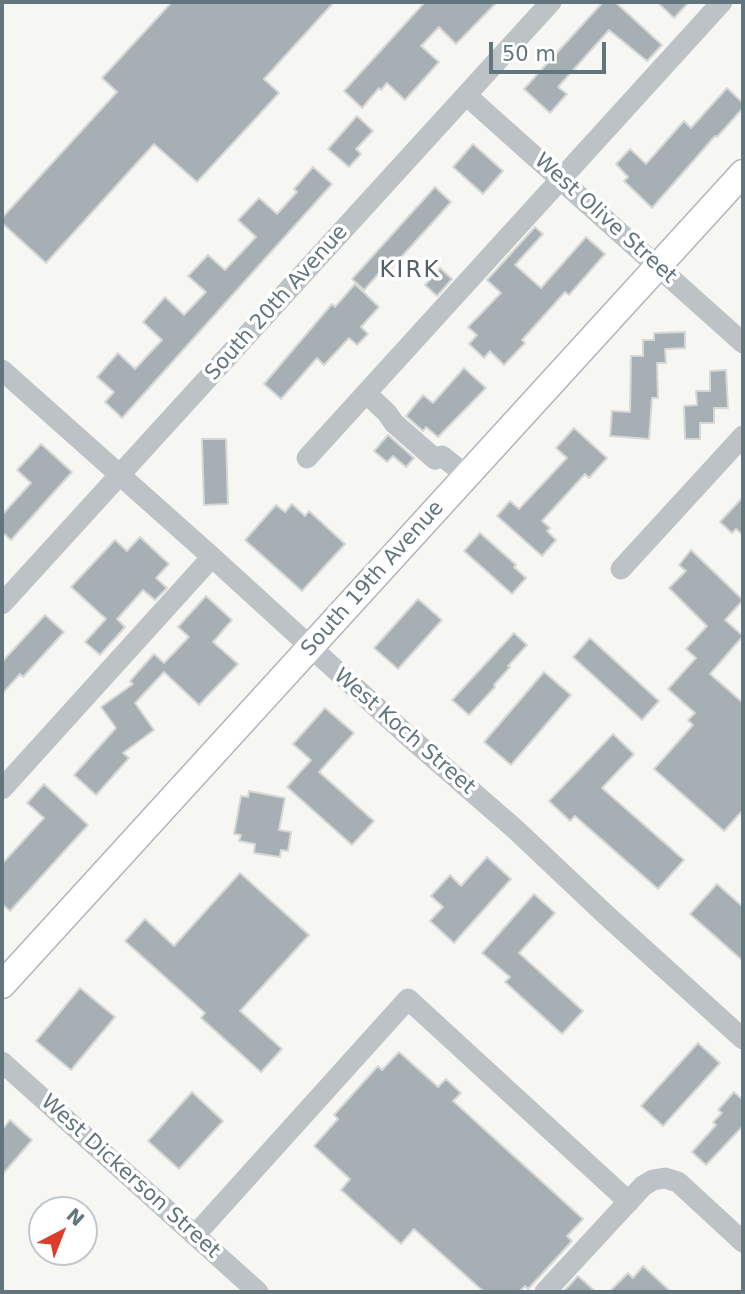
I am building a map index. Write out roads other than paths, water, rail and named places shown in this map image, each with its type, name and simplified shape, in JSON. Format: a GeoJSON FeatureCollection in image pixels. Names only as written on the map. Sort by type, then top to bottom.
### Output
{"type":"FeatureCollection","features":[{"type":"Feature","properties":{"kind":"main road","name":"South 19th Avenue"},"geometry":{"type":"LineString","coordinates":[[2,985],[743,173]]}},
{"type":"Feature","properties":{"kind":"street","name":"South 20th Avenue"},"geometry":{"type":"LineString","coordinates":[[2,604],[551,2]]}},
{"type":"Feature","properties":{"kind":"street"},"geometry":{"type":"LineString","coordinates":[[307,458],[722,2]]}},
{"type":"Feature","properties":{"kind":"street","name":"West Olive Street"},"geometry":{"type":"LineString","coordinates":[[466,95],[743,342]]}},
{"type":"Feature","properties":{"kind":"street","name":"West Koch Street"},"geometry":{"type":"LineString","coordinates":[[2,370],[212,557],[310,649],[515,829],[743,1039]]}},
{"type":"Feature","properties":{"kind":"street"},"geometry":{"type":"LineString","coordinates":[[366,393],[394,423],[435,459],[442,456],[467,475]]}},
{"type":"Feature","properties":{"kind":"street"},"geometry":{"type":"LineString","coordinates":[[621,569],[743,436]]}},
{"type":"Feature","properties":{"kind":"street"},"geometry":{"type":"LineString","coordinates":[[2,789],[212,557]]}},
{"type":"Feature","properties":{"kind":"street"},"geometry":{"type":"LineString","coordinates":[[196,1234],[408,999],[629,1202]]}},
{"type":"Feature","properties":{"kind":"street","name":"West Dickerson Street"},"geometry":{"type":"LineString","coordinates":[[2,1062],[258,1292]]}},
{"type":"Feature","properties":{"kind":"street"},"geometry":{"type":"LineString","coordinates":[[545,1292],[643,1186],[653,1180],[666,1178],[678,1182],[743,1242]]}},
{"type":"Feature","properties":{"kind":"district","name":"KIRK"},"geometry":{"type":"Point","coordinates":[410,271]}}]}
